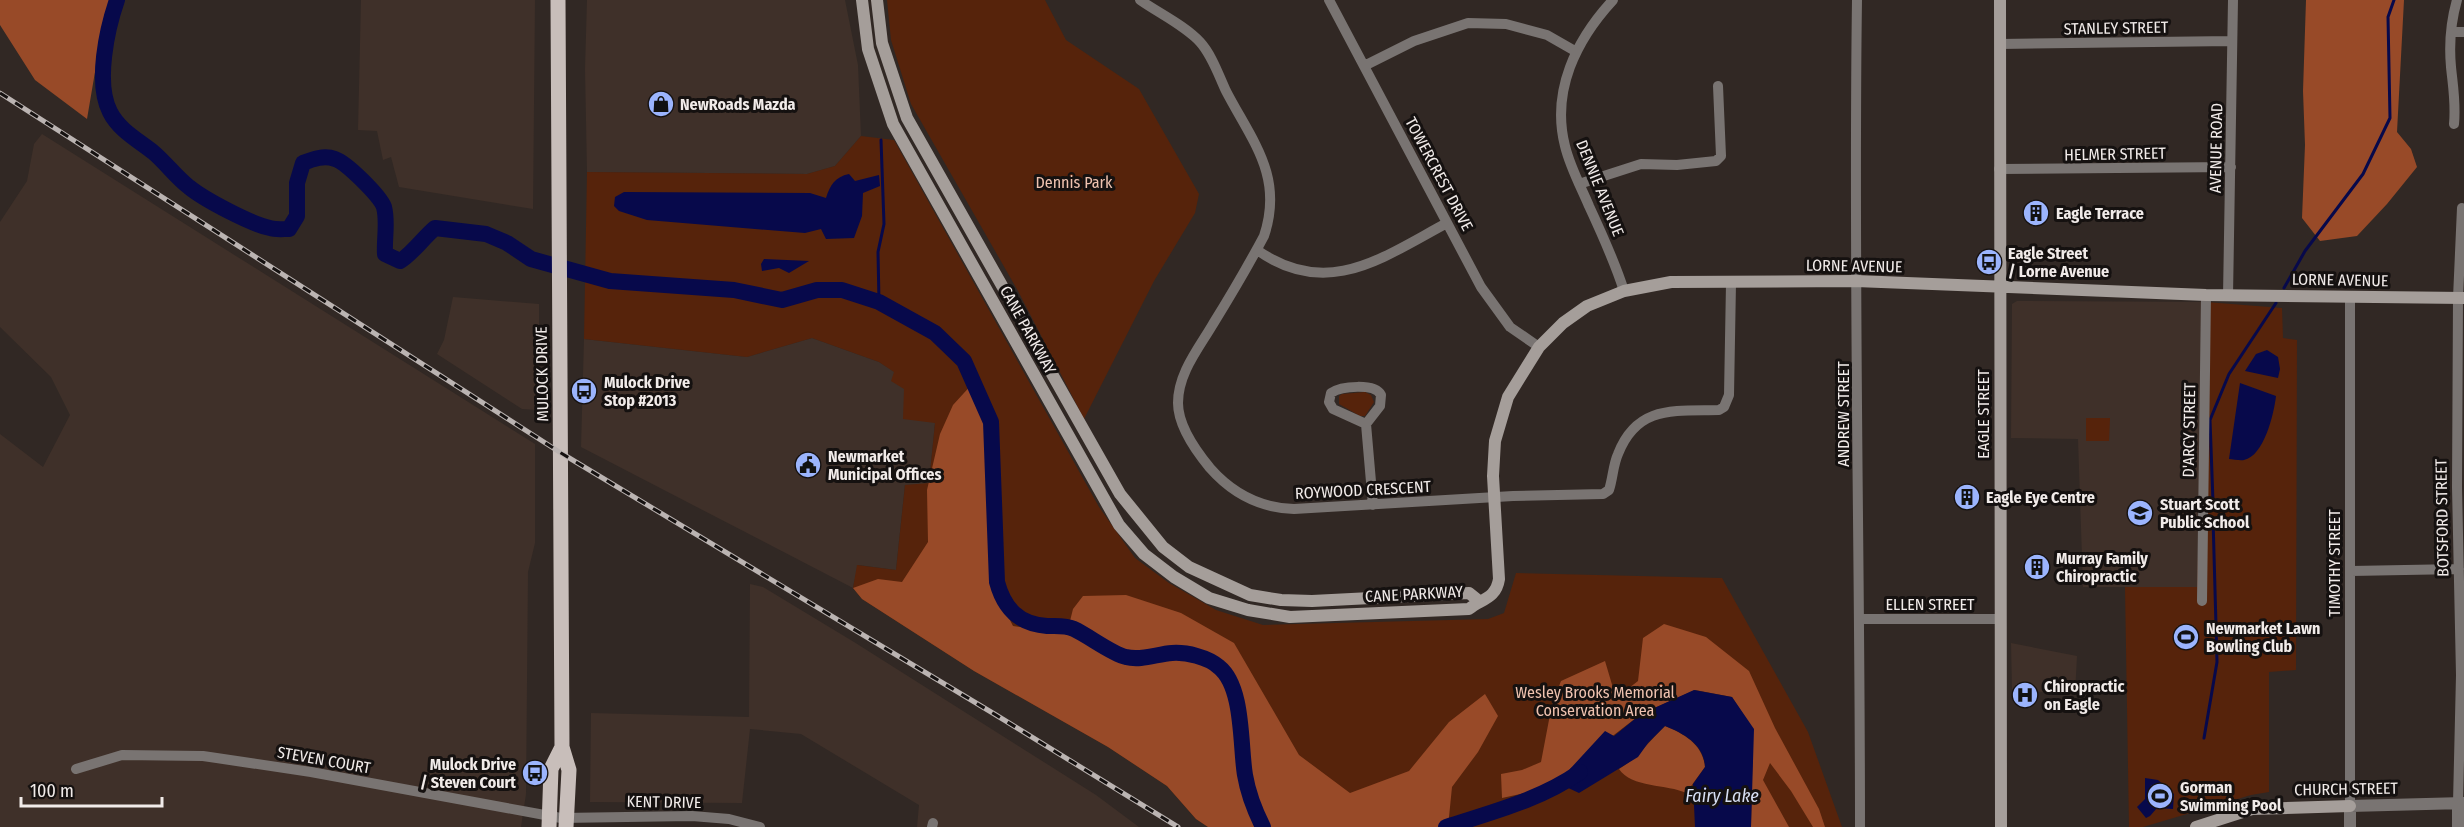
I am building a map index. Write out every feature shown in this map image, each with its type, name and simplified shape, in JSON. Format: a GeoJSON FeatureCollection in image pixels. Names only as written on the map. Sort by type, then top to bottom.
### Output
{"type":"FeatureCollection","features":[{"type":"Feature","properties":{"kind":"main road","name":"MULOCK DRIVE"},"geometry":{"type":"LineString","coordinates":[[558,0],[562,747],[569,770],[566,822]]}},
{"type":"Feature","properties":{"kind":"main road","name":"CANE PARKWAY"},"geometry":{"type":"LineString","coordinates":[[862,0],[868,49],[893,124],[1119,525],[1144,554],[1174,577],[1209,598],[1248,610],[1290,617],[1469,609],[1479,601],[1469,593],[1312,602],[1250,595],[1189,567],[1163,547],[1120,494],[907,118],[882,43],[877,0]]}},
{"type":"Feature","properties":{"kind":"main road","name":"EAGLE STREET"},"geometry":{"type":"LineString","coordinates":[[2000,0],[2001,827]]}},
{"type":"Feature","properties":{"kind":"main road","name":"LORNE AVENUE"},"geometry":{"type":"LineString","coordinates":[[1479,601],[1495,593],[1499,579],[1493,476],[1495,441],[1508,397],[1539,347],[1563,323],[1587,306],[1624,291],[1671,282],[1856,282],[2228,296],[2461,298]]}},
{"type":"Feature","properties":{"kind":"main road","name":"MULOCK DRIVE"},"geometry":{"type":"LineString","coordinates":[[549,821],[551,769],[562,747]]}},
{"type":"Feature","properties":{"kind":"main road","name":"CHURCH STREET"},"geometry":{"type":"LineString","coordinates":[[2196,827],[2252,809],[2350,806]]}},
{"type":"Feature","properties":{"kind":"street","name":"ROYWOOD CRESCENT"},"geometry":{"type":"LineString","coordinates":[[1140,0],[1181,26],[1201,43],[1259,151],[1270,181],[1272,198],[1268,224],[1257,250],[1183,375],[1178,404],[1186,431],[1204,461],[1238,493],[1273,507],[1294,509],[1495,497],[1603,494],[1609,490],[1617,455],[1640,421],[1664,411],[1719,410],[1724,407],[1729,395],[1731,283]]}},
{"type":"Feature","properties":{"kind":"street","name":"TOWERCREST DRIVE"},"geometry":{"type":"LineString","coordinates":[[1329,0],[1493,306],[1510,327],[1539,347]]}},
{"type":"Feature","properties":{"kind":"street","name":"DENNIE AVENUE"},"geometry":{"type":"LineString","coordinates":[[1612,0],[1596,18],[1575,51],[1561,111],[1565,148],[1611,254],[1624,291]]}},
{"type":"Feature","properties":{"kind":"street","name":"ANDREW STREET"},"geometry":{"type":"LineString","coordinates":[[1857,0],[1856,282],[1860,827]]}},
{"type":"Feature","properties":{"kind":"street","name":"AVENUE ROAD"},"geometry":{"type":"LineString","coordinates":[[2228,296],[2233,0]]}},
{"type":"Feature","properties":{"kind":"street"},"geometry":{"type":"LineString","coordinates":[[2454,124],[2456,102],[2451,68],[2452,19],[2457,0]]}},
{"type":"Feature","properties":{"kind":"street"},"geometry":{"type":"LineString","coordinates":[[1364,66],[1414,41],[1468,22],[1506,24],[1547,35],[1575,51]]}},
{"type":"Feature","properties":{"kind":"street"},"geometry":{"type":"LineString","coordinates":[[2452,32],[2464,32]]}},
{"type":"Feature","properties":{"kind":"street","name":"STANLEY STREET"},"geometry":{"type":"LineString","coordinates":[[2000,44],[2232,41]]}},
{"type":"Feature","properties":{"kind":"street"},"geometry":{"type":"LineString","coordinates":[[1579,184],[1641,164],[1677,165],[1716,161],[1721,156],[1718,86]]}},
{"type":"Feature","properties":{"kind":"street","name":"HELMER STREET"},"geometry":{"type":"LineString","coordinates":[[1999,169],[2231,167]]}},
{"type":"Feature","properties":{"kind":"street","name":"BOTSFORD STREET"},"geometry":{"type":"LineString","coordinates":[[2458,827],[2461,803],[2462,675],[2459,569],[2462,208]]}},
{"type":"Feature","properties":{"kind":"street"},"geometry":{"type":"LineString","coordinates":[[1257,250],[1273,260],[1295,268],[1311,272],[1336,273],[1370,264],[1447,223]]}},
{"type":"Feature","properties":{"kind":"street","name":"D'ARCY STREET"},"geometry":{"type":"LineString","coordinates":[[2202,601],[2206,295]]}},
{"type":"Feature","properties":{"kind":"street","name":"TIMOTHY STREET"},"geometry":{"type":"LineString","coordinates":[[2350,298],[2350,827]]}},
{"type":"Feature","properties":{"kind":"street"},"geometry":{"type":"LineString","coordinates":[[1366,424],[1333,409],[1329,402],[1332,393],[1341,389],[1371,387],[1378,389],[1381,395],[1381,402],[1366,424],[1373,505]]}},
{"type":"Feature","properties":{"kind":"street"},"geometry":{"type":"LineString","coordinates":[[2351,571],[2459,569]]}},
{"type":"Feature","properties":{"kind":"street","name":"ELLEN STREET"},"geometry":{"type":"LineString","coordinates":[[1860,620],[2000,619]]}},
{"type":"Feature","properties":{"kind":"street","name":"STEVEN COURT"},"geometry":{"type":"LineString","coordinates":[[76,769],[122,755],[203,756],[311,772],[549,821],[566,822]]}},
{"type":"Feature","properties":{"kind":"street","name":"CHURCH STREET"},"geometry":{"type":"LineString","coordinates":[[2350,806],[2461,803]]}},
{"type":"Feature","properties":{"kind":"street","name":"KENT DRIVE"},"geometry":{"type":"LineString","coordinates":[[566,822],[692,816],[729,819],[760,827]]}},
{"type":"Feature","properties":{"kind":"shaded area"},"geometry":{"type":"Polygon","coordinates":[[[361,0],[535,0],[533,209],[399,187],[391,157],[383,160],[377,131],[358,130],[361,0]]]}},
{"type":"Feature","properties":{"kind":"shaded area"},"geometry":{"type":"Polygon","coordinates":[[[587,0],[845,0],[858,65],[861,136],[835,166],[807,174],[587,172],[585,69],[587,0]]]}},
{"type":"Feature","properties":{"kind":"shaded area"},"geometry":{"type":"Polygon","coordinates":[[[42,134],[535,444],[535,543],[528,572],[526,794],[521,827],[0,827],[0,434],[43,467],[70,415],[51,377],[0,327],[0,222],[27,181],[34,144],[42,134]]]}},
{"type":"Feature","properties":{"kind":"shaded area"},"geometry":{"type":"Polygon","coordinates":[[[453,297],[539,304],[539,410],[522,409],[437,354],[444,340],[453,297]]]}},
{"type":"Feature","properties":{"kind":"shaded area","name":"Stuart Scott Public School"},"geometry":{"type":"Polygon","coordinates":[[[2017,301],[2206,302],[2198,587],[2083,587],[2078,439],[2011,438],[2012,304],[2017,301]]]}},
{"type":"Feature","properties":{"kind":"shaded area"},"geometry":{"type":"Polygon","coordinates":[[[812,338],[879,362],[895,372],[904,388],[935,423],[929,484],[905,485],[896,570],[858,565],[853,588],[581,447],[584,339],[747,357],[812,338]]]}},
{"type":"Feature","properties":{"kind":"shaded area"},"geometry":{"type":"Polygon","coordinates":[[[750,584],[763,587],[854,642],[1096,795],[1139,827],[917,827],[919,805],[801,734],[750,729],[742,803],[590,802],[591,713],[749,717],[750,584]]]}},
{"type":"Feature","properties":{"kind":"shaded area"},"geometry":{"type":"Polygon","coordinates":[[[2011,643],[2077,656],[2075,694],[2012,690],[2011,643]]]}},
{"type":"Feature","properties":{"kind":"green space"},"geometry":{"type":"Polygon","coordinates":[[[0,0],[123,0],[103,25],[87,119],[35,80],[0,25],[0,0]]]}},
{"type":"Feature","properties":{"kind":"green space","name":"Dennis Park"},"geometry":{"type":"Polygon","coordinates":[[[887,0],[1045,0],[1066,40],[1139,89],[1199,194],[1195,213],[1154,281],[1084,419],[1018,291],[911,104],[891,40],[887,0]]]}},
{"type":"Feature","properties":{"kind":"green space"},"geometry":{"type":"Polygon","coordinates":[[[2306,0],[2404,0],[2397,132],[2411,149],[2417,167],[2357,236],[2320,241],[2302,218],[2306,0]]]}},
{"type":"Feature","properties":{"kind":"green space","name":"Wesley Brooks Memorial Conservation Area"},"geometry":{"type":"Polygon","coordinates":[[[861,136],[894,140],[1099,507],[1135,558],[1169,583],[1216,610],[1263,625],[1488,619],[1504,613],[1516,573],[1722,578],[1808,732],[1842,827],[1208,827],[1196,819],[1167,786],[1108,747],[974,671],[862,599],[853,588],[857,565],[896,570],[905,485],[929,483],[935,423],[903,419],[904,389],[891,381],[894,372],[879,362],[812,338],[747,357],[584,339],[587,172],[807,174],[835,166],[861,136]]]}},
{"type":"Feature","properties":{"kind":"green space"},"geometry":{"type":"Polygon","coordinates":[[[2206,302],[2282,308],[2283,338],[2297,340],[2296,670],[2269,672],[2269,792],[2251,795],[2143,827],[2129,827],[2125,587],[2197,587],[2206,302]]]}},
{"type":"Feature","properties":{"kind":"green space"},"geometry":{"type":"Polygon","coordinates":[[[974,382],[987,432],[992,478],[989,579],[1013,626],[1067,633],[1073,609],[1083,596],[1126,595],[1181,613],[1234,643],[1299,755],[1350,793],[1409,771],[1449,722],[1485,694],[1498,716],[1478,752],[1452,787],[1448,827],[1208,827],[1196,819],[1167,786],[1108,747],[974,671],[862,599],[853,588],[878,579],[902,582],[928,542],[927,490],[940,434],[953,405],[974,382]]]}},
{"type":"Feature","properties":{"kind":"green space"},"geometry":{"type":"Polygon","coordinates":[[[1365,392],[1371,395],[1374,402],[1365,416],[1360,416],[1339,404],[1339,396],[1342,394],[1365,392]]]}},
{"type":"Feature","properties":{"kind":"green space"},"geometry":{"type":"Polygon","coordinates":[[[2086,418],[2110,418],[2109,441],[2086,441],[2086,418]]]}},
{"type":"Feature","properties":{"kind":"green space"},"geometry":{"type":"Polygon","coordinates":[[[1664,624],[1706,637],[1749,671],[1775,728],[1819,809],[1825,827],[1813,827],[1791,791],[1770,763],[1763,780],[1789,827],[1751,827],[1753,729],[1732,697],[1695,690],[1641,714],[1570,769],[1562,785],[1502,798],[1501,774],[1522,770],[1541,762],[1552,704],[1561,681],[1605,661],[1616,698],[1638,681],[1643,638],[1664,624]]]}},
{"type":"Feature","properties":{"kind":"green space"},"geometry":{"type":"Polygon","coordinates":[[[1665,726],[1692,741],[1704,759],[1705,767],[1686,793],[1632,780],[1619,769],[1638,754],[1665,726]]]}},
{"type":"Feature","properties":{"kind":"water"},"geometry":{"type":"Polygon","coordinates":[[[849,174],[855,181],[879,175],[880,186],[863,193],[862,216],[854,238],[826,239],[821,229],[805,233],[647,220],[619,211],[614,206],[615,197],[624,192],[810,193],[826,198],[834,182],[849,174]]]}},
{"type":"Feature","properties":{"kind":"water"},"geometry":{"type":"Polygon","coordinates":[[[764,259],[809,261],[789,273],[779,268],[762,271],[761,264],[764,259]]]}},
{"type":"Feature","properties":{"kind":"water"},"geometry":{"type":"Polygon","coordinates":[[[2267,350],[2278,357],[2280,369],[2278,378],[2245,371],[2256,354],[2267,350]]]}},
{"type":"Feature","properties":{"kind":"water"},"geometry":{"type":"Polygon","coordinates":[[[2240,383],[2276,396],[2273,413],[2262,443],[2251,457],[2242,460],[2229,459],[2240,383]]]}},
{"type":"Feature","properties":{"kind":"water","name":"Fairy Lake"},"geometry":{"type":"Polygon","coordinates":[[[1694,690],[1732,697],[1754,729],[1751,827],[1695,827],[1693,784],[1705,767],[1704,759],[1692,741],[1665,726],[1638,757],[1579,793],[1562,785],[1570,769],[1605,731],[1614,736],[1641,714],[1694,690]]]}},
{"type":"Feature","properties":{"kind":"water","name":"Gorman Swimming Pool"},"geometry":{"type":"Polygon","coordinates":[[[2145,778],[2158,780],[2174,794],[2173,809],[2157,808],[2146,818],[2137,807],[2145,799],[2145,778]]]}},
{"type":"Feature","properties":{"kind":"waterway"},"geometry":{"type":"LineString","coordinates":[[117,0],[106,41],[103,71],[103,86],[110,112],[124,129],[158,156],[189,187],[217,205],[252,222],[272,229],[289,229],[297,216],[297,183],[303,163],[327,157],[335,159],[355,173],[381,202],[386,219],[385,254],[400,261],[435,228],[486,234],[507,243],[531,259],[610,281],[734,290],[782,300],[817,290],[842,290],[879,302],[935,333],[964,361],[991,422],[997,582],[1008,607],[1028,622],[1071,628],[1126,657],[1184,653],[1203,658],[1219,667],[1227,676],[1237,702],[1246,782],[1263,827]]}},
{"type":"Feature","properties":{"kind":"waterway"},"geometry":{"type":"LineString","coordinates":[[2284,288],[2305,251],[2363,174],[2390,118],[2388,17],[2394,0]]}},
{"type":"Feature","properties":{"kind":"waterway"},"geometry":{"type":"LineString","coordinates":[[879,302],[878,252],[884,224],[881,140]]}},
{"type":"Feature","properties":{"kind":"waterway"},"geometry":{"type":"LineString","coordinates":[[2213,502],[2210,420],[2229,374],[2276,303]]}},
{"type":"Feature","properties":{"kind":"waterway"},"geometry":{"type":"LineString","coordinates":[[2204,738],[2217,662],[2213,518]]}},
{"type":"Feature","properties":{"kind":"waterway"},"geometry":{"type":"LineString","coordinates":[[1446,827],[1532,798],[1580,772]]}},
{"type":"Feature","properties":{"kind":"railway"},"geometry":{"type":"LineString","coordinates":[[0,93],[561,453],[1178,827]]}},
{"type":"Feature","properties":{"kind":"place","name":"NewRoads Mazda"},"geometry":{"type":"Point","coordinates":[661,104]}},
{"type":"Feature","properties":{"kind":"place","name":"Eagle Terrace"},"geometry":{"type":"Point","coordinates":[2036,213]}},
{"type":"Feature","properties":{"kind":"place","name":"Eagle Street / Lorne Avenue"},"geometry":{"type":"Point","coordinates":[1989,262]}},
{"type":"Feature","properties":{"kind":"place","name":"Mulock Drive Stop #2013"},"geometry":{"type":"Point","coordinates":[584,391]}},
{"type":"Feature","properties":{"kind":"place","name":"Newmarket Municipal Offices"},"geometry":{"type":"Point","coordinates":[808,465]}},
{"type":"Feature","properties":{"kind":"place","name":"Eagle Eye Centre"},"geometry":{"type":"Point","coordinates":[1967,497]}},
{"type":"Feature","properties":{"kind":"place","name":"Stuart Scott Public School"},"geometry":{"type":"Point","coordinates":[2140,513]}},
{"type":"Feature","properties":{"kind":"place","name":"Murray Family Chiropractic"},"geometry":{"type":"Point","coordinates":[2037,567]}},
{"type":"Feature","properties":{"kind":"place","name":"Newmarket Lawn Bowling Club"},"geometry":{"type":"Point","coordinates":[2186,637]}},
{"type":"Feature","properties":{"kind":"place","name":"Chiropractic on Eagle"},"geometry":{"type":"Point","coordinates":[2025,695]}},
{"type":"Feature","properties":{"kind":"place","name":"Mulock Drive / Steven Court"},"geometry":{"type":"Point","coordinates":[535,773]}},
{"type":"Feature","properties":{"kind":"place","name":"Gorman Swimming Pool"},"geometry":{"type":"Point","coordinates":[2160,796]}}]}
